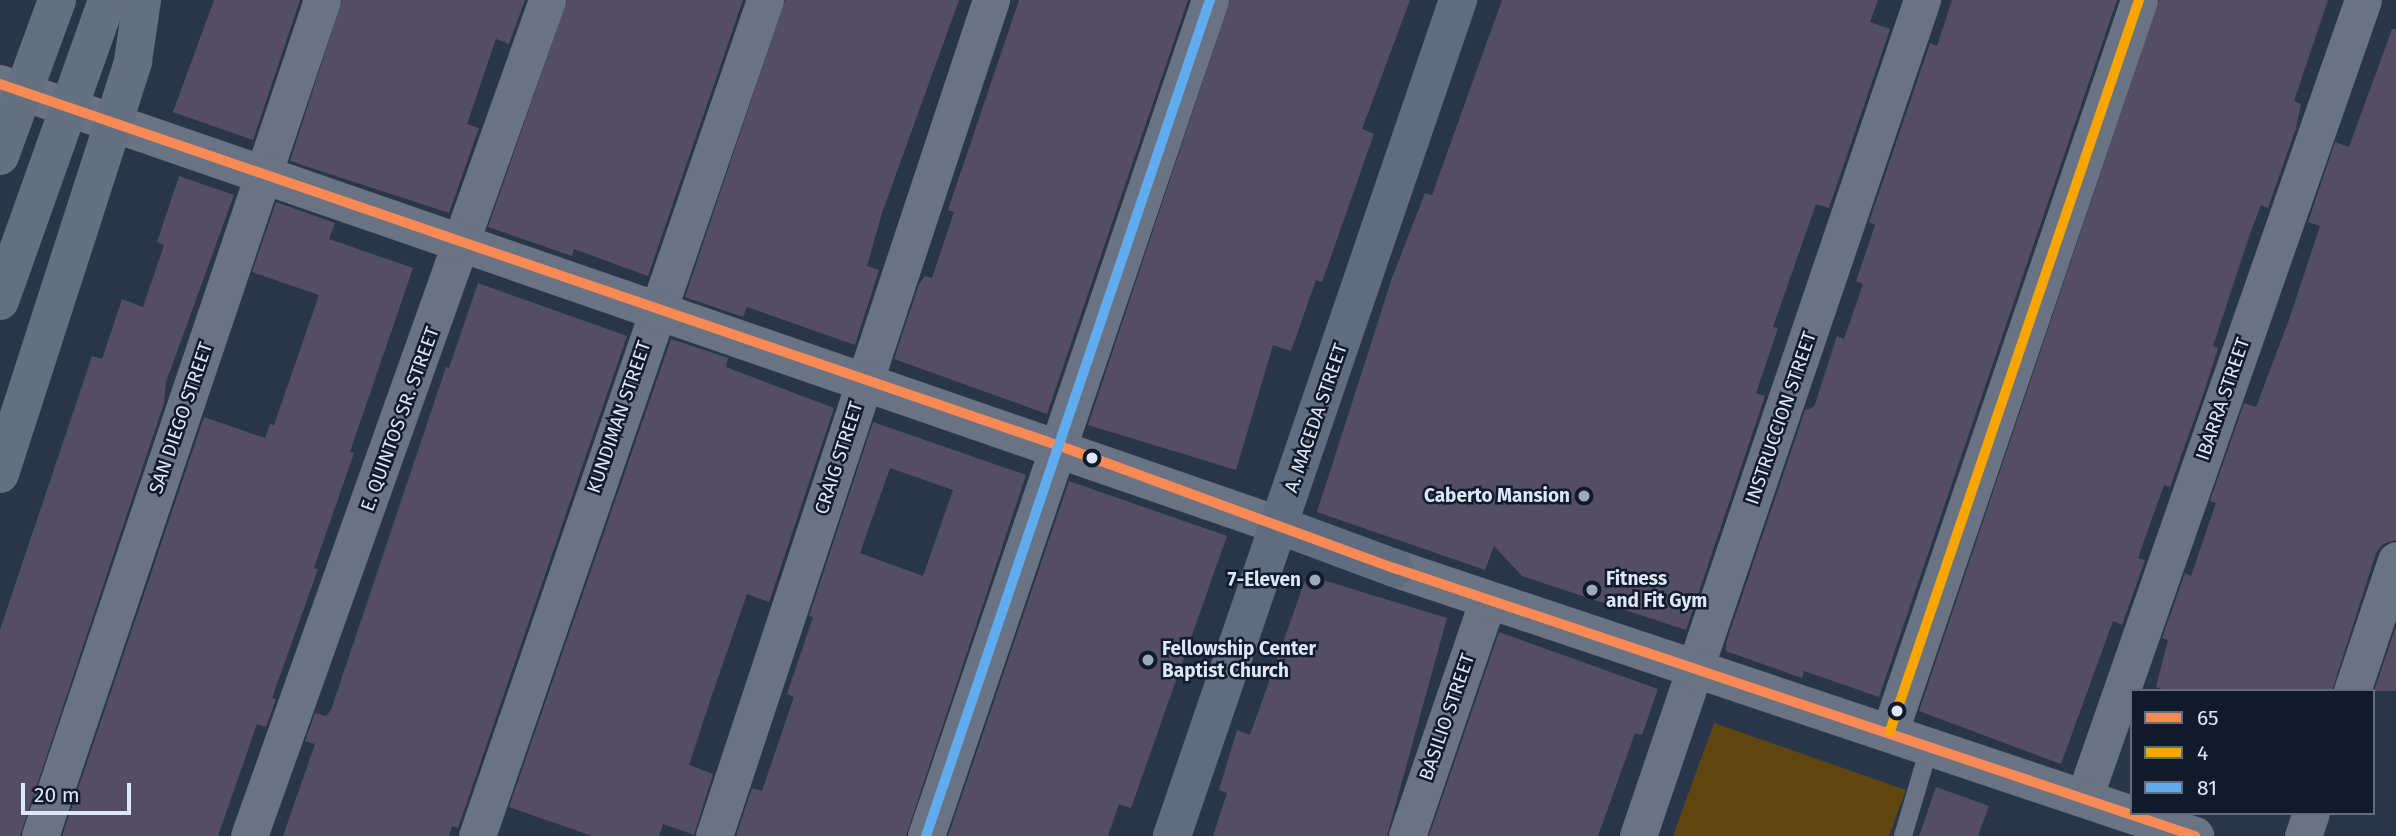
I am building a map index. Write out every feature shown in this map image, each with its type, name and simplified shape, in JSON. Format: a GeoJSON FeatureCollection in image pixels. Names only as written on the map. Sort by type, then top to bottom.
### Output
{"type":"FeatureCollection","features":[{"type":"Feature","properties":{"kind":"highway"},"geometry":{"type":"LineString","coordinates":[[0,156],[57,0]]}},
{"type":"Feature","properties":{"kind":"highway"},"geometry":{"type":"LineString","coordinates":[[0,301],[107,0]]}},
{"type":"Feature","properties":{"kind":"highway"},"geometry":{"type":"LineString","coordinates":[[0,474],[133,61],[142,0]]}},
{"type":"Feature","properties":{"kind":"main road","name":"A. MACEDA STREET"},"geometry":{"type":"LineString","coordinates":[[1172,836],[1281,526],[1458,0]]}},
{"type":"Feature","properties":{"kind":"main road"},"geometry":{"type":"LineString","coordinates":[[1281,526],[1394,568]]}},
{"type":"Feature","properties":{"kind":"street","name":"SAN DIEGO STREET"},"geometry":{"type":"LineString","coordinates":[[40,836],[322,0]]}},
{"type":"Feature","properties":{"kind":"street","name":"E. QUINTOS SR. STREET"},"geometry":{"type":"LineString","coordinates":[[249,836],[464,243],[547,0]]}},
{"type":"Feature","properties":{"kind":"street","name":"KUNDIMAN STREET"},"geometry":{"type":"LineString","coordinates":[[478,836],[656,311],[765,0]]}},
{"type":"Feature","properties":{"kind":"street","name":"CRAIG STREET"},"geometry":{"type":"LineString","coordinates":[[714,836],[991,0]]}},
{"type":"Feature","properties":{"kind":"street"},"geometry":{"type":"LineString","coordinates":[[926,836],[1210,0]]}},
{"type":"Feature","properties":{"kind":"street","name":"INSTRUCCION STREET"},"geometry":{"type":"LineString","coordinates":[[1638,836],[1922,0]]}},
{"type":"Feature","properties":{"kind":"street"},"geometry":{"type":"LineString","coordinates":[[1891,731],[2139,0]]}},
{"type":"Feature","properties":{"kind":"street","name":"IBARRA STREET"},"geometry":{"type":"LineString","coordinates":[[2084,798],[2363,0]]}},
{"type":"Feature","properties":{"kind":"street"},"geometry":{"type":"LineString","coordinates":[[0,84],[656,311],[1060,446],[1281,526]]}},
{"type":"Feature","properties":{"kind":"street"},"geometry":{"type":"LineString","coordinates":[[2353,689],[2396,560]]}},
{"type":"Feature","properties":{"kind":"street"},"geometry":{"type":"LineString","coordinates":[[1394,568],[1697,666],[2130,814]]}},
{"type":"Feature","properties":{"kind":"street","name":"BASILIO STREET"},"geometry":{"type":"LineString","coordinates":[[1407,836],[1488,598]]}},
{"type":"Feature","properties":{"kind":"street"},"geometry":{"type":"LineString","coordinates":[[2134,815],[2195,836]]}},
{"type":"Feature","properties":{"kind":"street"},"geometry":{"type":"LineString","coordinates":[[2303,836],[2310,815]]}},
{"type":"Feature","properties":{"kind":"lane"},"geometry":{"type":"LineString","coordinates":[[1903,836],[1930,745]]}},
{"type":"Feature","properties":{"kind":"shaded area"},"geometry":{"type":"Polygon","coordinates":[[[1714,723],[1906,790],[1889,836],[1673,836],[1714,723]]]}},
{"type":"Feature","properties":{"kind":"building"},"geometry":{"type":"Polygon","coordinates":[[[214,0],[300,0],[253,140],[173,112],[214,0]]]}},
{"type":"Feature","properties":{"kind":"building"},"geometry":{"type":"Polygon","coordinates":[[[342,0],[525,0],[509,44],[496,39],[467,124],[479,128],[449,213],[290,161],[342,0]]]}},
{"type":"Feature","properties":{"kind":"building"},"geometry":{"type":"Polygon","coordinates":[[[567,0],[743,0],[648,276],[574,249],[572,256],[488,227],[567,0]]]}},
{"type":"Feature","properties":{"kind":"building"},"geometry":{"type":"Polygon","coordinates":[[[785,0],[959,0],[882,213],[867,266],[879,270],[855,345],[747,307],[743,317],[685,297],[785,0]]]}},
{"type":"Feature","properties":{"kind":"building"},"geometry":{"type":"Polygon","coordinates":[[[1019,0],[1188,0],[1047,414],[894,359],[919,284],[925,276],[932,278],[954,212],[948,210],[1019,0]]]}},
{"type":"Feature","properties":{"kind":"building"},"geometry":{"type":"Polygon","coordinates":[[[1230,0],[1410,0],[1362,129],[1374,134],[1322,282],[1316,280],[1291,351],[1273,345],[1236,470],[1088,425],[1230,0]]]}},
{"type":"Feature","properties":{"kind":"building"},"geometry":{"type":"Polygon","coordinates":[[[1502,0],[1878,0],[1870,22],[1890,29],[1829,208],[1816,204],[1773,327],[1778,328],[1756,393],[1765,396],[1686,630],[1522,576],[1494,546],[1485,570],[1317,512],[1392,278],[1425,193],[1432,195],[1502,0]]]}},
{"type":"Feature","properties":{"kind":"building"},"geometry":{"type":"Polygon","coordinates":[[[1952,0],[2117,0],[1879,697],[1804,671],[1802,678],[1726,651],[1726,643],[1805,410],[1814,407],[1837,336],[1844,339],[1863,284],[1856,281],[1875,225],[1869,222],[1930,43],[1937,46],[1952,0]]]}},
{"type":"Feature","properties":{"kind":"building"},"geometry":{"type":"Polygon","coordinates":[[[2159,0],[2328,0],[2294,101],[2301,104],[2296,128],[2268,208],[2261,205],[2250,234],[2213,346],[2218,348],[2205,389],[2170,487],[2164,485],[2138,558],[2145,560],[2122,625],[2113,621],[2061,764],[1919,711],[2159,0]]]}},
{"type":"Feature","properties":{"kind":"building"},"geometry":{"type":"Polygon","coordinates":[[[2392,29],[2396,29],[2396,540],[2383,544],[2376,553],[2333,689],[2156,687],[2168,640],[2162,638],[2185,573],[2191,576],[2216,503],[2210,501],[2244,403],[2256,407],[2320,226],[2308,222],[2335,142],[2349,147],[2392,29]]]}},
{"type":"Feature","properties":{"kind":"building"},"geometry":{"type":"Polygon","coordinates":[[[179,176],[234,195],[166,382],[164,403],[20,836],[0,836],[0,630],[92,356],[102,359],[122,299],[143,307],[164,245],[157,242],[179,176]]]}},
{"type":"Feature","properties":{"kind":"building"},"geometry":{"type":"Polygon","coordinates":[[[276,202],[335,223],[329,239],[413,268],[350,452],[354,453],[314,568],[318,569],[272,698],[276,699],[266,727],[257,724],[218,836],[62,836],[204,417],[265,438],[270,424],[274,425],[319,295],[252,272],[276,202]]]}},
{"type":"Feature","properties":{"kind":"building"},"geometry":{"type":"Polygon","coordinates":[[[478,283],[627,336],[458,828],[452,826],[449,836],[283,836],[315,744],[305,741],[315,713],[326,716],[331,710],[446,367],[449,368],[478,283]]]}},
{"type":"Feature","properties":{"kind":"building"},"geometry":{"type":"Polygon","coordinates":[[[671,339],[728,358],[726,367],[834,408],[769,602],[747,594],[689,765],[713,774],[694,835],[663,824],[659,836],[592,836],[509,807],[671,339]]]}},
{"type":"Feature","properties":{"kind":"building"},"geometry":{"type":"Polygon","coordinates":[[[873,422],[1026,475],[906,836],[736,836],[752,788],[762,791],[794,697],[787,694],[813,617],[809,616],[873,422]],[[890,468],[860,553],[923,576],[953,490],[890,468]]]}},
{"type":"Feature","properties":{"kind":"building"},"geometry":{"type":"Polygon","coordinates":[[[1069,481],[1227,536],[1131,808],[1119,804],[1108,836],[948,836],[1069,481]]]}},
{"type":"Feature","properties":{"kind":"building"},"geometry":{"type":"Polygon","coordinates":[[[1307,575],[1447,618],[1387,836],[1213,836],[1227,793],[1219,790],[1237,730],[1250,735],[1307,575]]]}},
{"type":"Feature","properties":{"kind":"building"},"geometry":{"type":"Polygon","coordinates":[[[2396,626],[2396,691],[2375,689],[2396,626]]]}},
{"type":"Feature","properties":{"kind":"building"},"geometry":{"type":"Polygon","coordinates":[[[1499,632],[1658,689],[1642,735],[1635,733],[1598,836],[1429,836],[1499,632]]]}},
{"type":"Feature","properties":{"kind":"building"},"geometry":{"type":"Polygon","coordinates":[[[1936,787],[1989,806],[1978,836],[1919,836],[1936,787]]]}},
{"type":"Feature","properties":{"kind":"transit line","name":"81"},"geometry":{"type":"LineString","coordinates":[[926,836],[1210,0]]}},
{"type":"Feature","properties":{"kind":"transit line","name":"4"},"geometry":{"type":"LineString","coordinates":[[1890,731],[2139,0]]}},
{"type":"Feature","properties":{"kind":"transit line","name":"65"},"geometry":{"type":"LineString","coordinates":[[0,84],[1060,446],[1394,568],[2130,814]]}},
{"type":"Feature","properties":{"kind":"transit line","name":"65"},"geometry":{"type":"LineString","coordinates":[[2132,815],[2195,836]]}},
{"type":"Feature","properties":{"kind":"place","name":"Caberto Mansion"},"geometry":{"type":"Point","coordinates":[1584,496]}},
{"type":"Feature","properties":{"kind":"place","name":"7-Eleven"},"geometry":{"type":"Point","coordinates":[1315,580]}},
{"type":"Feature","properties":{"kind":"place","name":"Fitness and Fit Gym"},"geometry":{"type":"Point","coordinates":[1592,590]}},
{"type":"Feature","properties":{"kind":"place","name":"Fellowship Center Baptist Church"},"geometry":{"type":"Point","coordinates":[1148,660]}}]}
